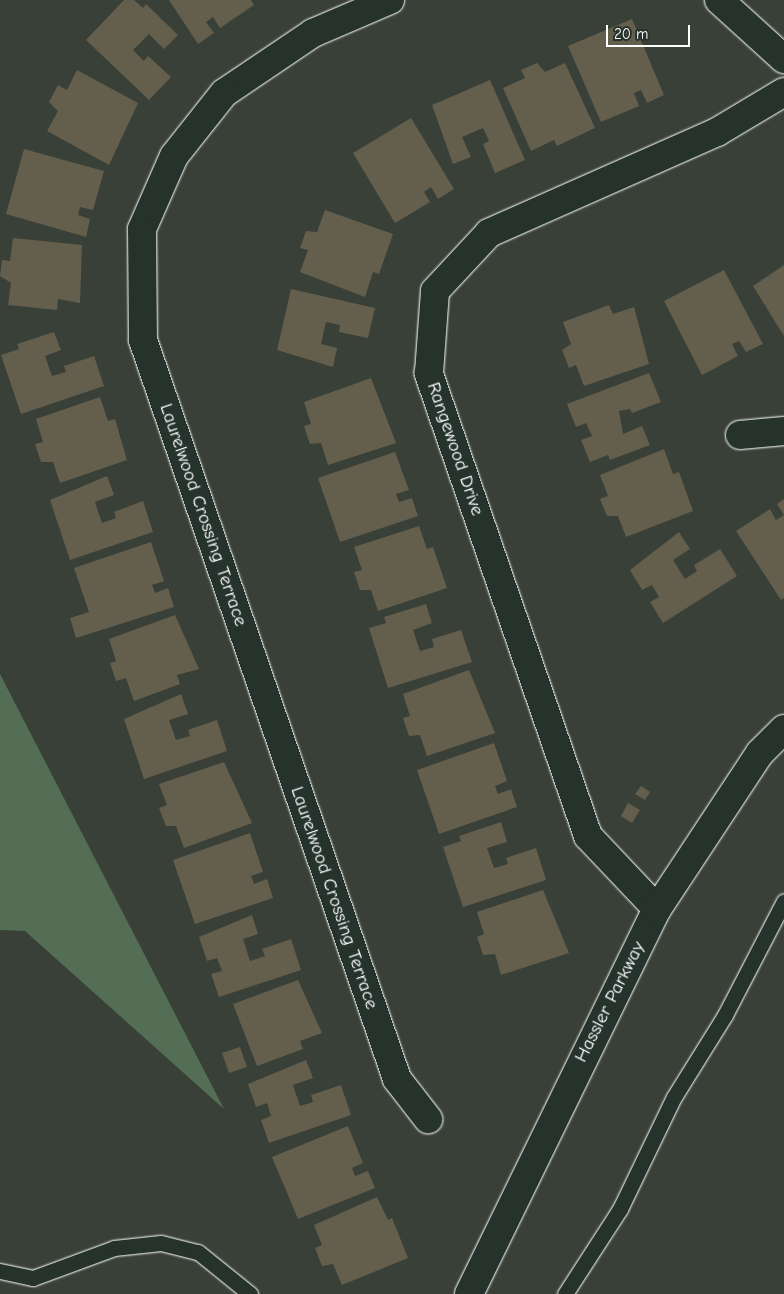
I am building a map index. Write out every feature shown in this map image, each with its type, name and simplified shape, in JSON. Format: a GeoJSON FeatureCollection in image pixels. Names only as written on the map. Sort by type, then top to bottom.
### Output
{"type":"FeatureCollection","features":[{"type":"Feature","properties":{"kind":"street","name":"Laurelwood Crossing Terrace"},"geometry":{"type":"LineString","coordinates":[[390,0],[313,33],[224,93],[174,156],[142,229],[143,340],[397,1080],[428,1119]]}},
{"type":"Feature","properties":{"kind":"street"},"geometry":{"type":"LineString","coordinates":[[719,0],[784,59]]}},
{"type":"Feature","properties":{"kind":"street","name":"Rangewood Drive"},"geometry":{"type":"LineString","coordinates":[[657,909],[588,836],[429,373],[435,291],[489,233],[717,132],[784,92]]}},
{"type":"Feature","properties":{"kind":"street"},"geometry":{"type":"LineString","coordinates":[[740,435],[784,431]]}},
{"type":"Feature","properties":{"kind":"street","name":"Hassler Parkway"},"geometry":{"type":"LineString","coordinates":[[469,1294],[657,909],[760,754],[784,729]]}},
{"type":"Feature","properties":{"kind":"lane"},"geometry":{"type":"LineString","coordinates":[[565,1294],[620,1209],[674,1097],[725,1015],[784,901]]}},
{"type":"Feature","properties":{"kind":"lane"},"geometry":{"type":"LineString","coordinates":[[0,1271],[33,1278],[114,1248],[161,1243],[198,1252],[250,1294]]}},
{"type":"Feature","properties":{"kind":"green space"},"geometry":{"type":"Polygon","coordinates":[[[0,674],[224,1109],[25,931],[0,930],[0,674]]]}},
{"type":"Feature","properties":{"kind":"building"},"geometry":{"type":"Polygon","coordinates":[[[124,0],[134,0],[143,8],[146,4],[178,35],[164,49],[149,34],[133,50],[144,61],[148,56],[171,77],[149,100],[86,40],[124,0]]]}},
{"type":"Feature","properties":{"kind":"building"},"geometry":{"type":"Polygon","coordinates":[[[169,0],[251,0],[254,5],[220,28],[213,17],[206,22],[214,33],[198,44],[169,0]]]}},
{"type":"Feature","properties":{"kind":"building"},"geometry":{"type":"Polygon","coordinates":[[[632,19],[664,95],[647,103],[641,90],[634,93],[639,106],[601,122],[568,46],[632,19]]]}},
{"type":"Feature","properties":{"kind":"building"},"geometry":{"type":"Polygon","coordinates":[[[537,63],[545,72],[565,63],[595,128],[557,146],[554,140],[531,151],[503,88],[525,78],[521,70],[537,63]]]}},
{"type":"Feature","properties":{"kind":"building"},"geometry":{"type":"Polygon","coordinates":[[[77,70],[138,103],[109,165],[47,131],[58,111],[49,102],[58,85],[67,90],[77,70]]]}},
{"type":"Feature","properties":{"kind":"building"},"geometry":{"type":"Polygon","coordinates":[[[490,80],[525,160],[495,173],[483,144],[489,141],[483,128],[462,137],[471,157],[453,164],[432,105],[490,80]]]}},
{"type":"Feature","properties":{"kind":"building"},"geometry":{"type":"Polygon","coordinates":[[[411,118],[454,189],[438,199],[431,187],[424,192],[430,202],[395,223],[353,153],[411,118]]]}},
{"type":"Feature","properties":{"kind":"building"},"geometry":{"type":"Polygon","coordinates":[[[24,149],[104,171],[93,210],[80,207],[78,215],[90,219],[86,237],[6,214],[24,149]]]}},
{"type":"Feature","properties":{"kind":"building"},"geometry":{"type":"Polygon","coordinates":[[[325,210],[393,234],[379,274],[373,272],[365,297],[300,272],[308,250],[300,248],[306,231],[317,232],[325,210]]]}},
{"type":"Feature","properties":{"kind":"building"},"geometry":{"type":"Polygon","coordinates":[[[13,238],[82,245],[80,303],[58,299],[57,310],[8,305],[11,283],[0,276],[2,260],[10,261],[13,238]]]}},
{"type":"Feature","properties":{"kind":"building"},"geometry":{"type":"Polygon","coordinates":[[[784,265],[784,336],[753,286],[784,265]]]}},
{"type":"Feature","properties":{"kind":"building"},"geometry":{"type":"Polygon","coordinates":[[[724,270],[763,344],[746,352],[739,341],[732,344],[738,356],[702,375],[664,301],[724,270]]]}},
{"type":"Feature","properties":{"kind":"building"},"geometry":{"type":"Polygon","coordinates":[[[291,289],[375,308],[368,338],[339,332],[340,325],[326,322],[321,344],[337,348],[333,367],[277,350],[291,289]]]}},
{"type":"Feature","properties":{"kind":"building"},"geometry":{"type":"Polygon","coordinates":[[[609,305],[613,314],[634,307],[649,364],[584,386],[576,365],[569,368],[562,350],[571,344],[563,322],[609,305]]]}},
{"type":"Feature","properties":{"kind":"building"},"geometry":{"type":"Polygon","coordinates":[[[54,332],[61,350],[45,356],[52,376],[66,372],[64,366],[94,356],[104,386],[21,414],[1,355],[19,349],[17,344],[54,332]]]}},
{"type":"Feature","properties":{"kind":"building"},"geometry":{"type":"Polygon","coordinates":[[[649,373],[661,402],[632,413],[630,409],[619,411],[623,434],[642,426],[650,445],[610,460],[608,455],[590,462],[581,440],[592,436],[586,423],[576,427],[567,404],[649,373]]]}},
{"type":"Feature","properties":{"kind":"building"},"geometry":{"type":"Polygon","coordinates":[[[371,378],[396,443],[328,465],[321,443],[310,444],[304,426],[311,424],[304,402],[371,378]]]}},
{"type":"Feature","properties":{"kind":"building"},"geometry":{"type":"Polygon","coordinates":[[[100,397],[108,421],[115,419],[127,460],[60,483],[53,462],[41,462],[35,444],[43,442],[36,419],[100,397]]]}},
{"type":"Feature","properties":{"kind":"building"},"geometry":{"type":"Polygon","coordinates":[[[664,449],[673,474],[679,472],[693,511],[626,537],[618,516],[607,516],[600,499],[608,496],[600,475],[664,449]]]}},
{"type":"Feature","properties":{"kind":"building"},"geometry":{"type":"Polygon","coordinates":[[[395,452],[409,490],[396,494],[399,502],[412,498],[418,516],[340,542],[318,478],[395,452]]]}},
{"type":"Feature","properties":{"kind":"building"},"geometry":{"type":"Polygon","coordinates":[[[107,476],[114,495],[95,502],[102,523],[116,518],[114,512],[143,501],[153,532],[70,560],[50,500],[107,476]]]}},
{"type":"Feature","properties":{"kind":"building"},"geometry":{"type":"Polygon","coordinates":[[[784,499],[784,515],[777,504],[784,499]]]}},
{"type":"Feature","properties":{"kind":"building"},"geometry":{"type":"Polygon","coordinates":[[[770,509],[776,520],[784,515],[784,598],[781,600],[736,531],[770,509]]]}},
{"type":"Feature","properties":{"kind":"building"},"geometry":{"type":"Polygon","coordinates":[[[419,526],[427,549],[433,547],[447,588],[378,611],[371,590],[360,590],[354,572],[362,570],[354,547],[419,526]]]}},
{"type":"Feature","properties":{"kind":"building"},"geometry":{"type":"Polygon","coordinates":[[[679,532],[690,549],[673,560],[685,579],[697,571],[694,565],[720,549],[737,576],[663,623],[650,602],[659,597],[652,585],[642,590],[630,570],[679,532]]]}},
{"type":"Feature","properties":{"kind":"building"},"geometry":{"type":"Polygon","coordinates":[[[151,542],[164,581],[152,585],[155,593],[168,588],[174,607],[76,638],[70,618],[89,612],[74,568],[151,542]]]}},
{"type":"Feature","properties":{"kind":"building"},"geometry":{"type":"Polygon","coordinates":[[[426,604],[432,623],[413,630],[420,651],[434,647],[432,639],[461,630],[472,662],[388,688],[369,628],[386,623],[384,617],[426,604]]]}},
{"type":"Feature","properties":{"kind":"building"},"geometry":{"type":"Polygon","coordinates":[[[175,615],[199,669],[177,675],[180,684],[134,701],[126,678],[116,681],[110,663],[116,661],[109,639],[175,615]]]}},
{"type":"Feature","properties":{"kind":"building"},"geometry":{"type":"Polygon","coordinates":[[[469,670],[495,733],[427,756],[420,735],[409,736],[403,718],[410,716],[403,694],[469,670]]]}},
{"type":"Feature","properties":{"kind":"building"},"geometry":{"type":"Polygon","coordinates":[[[181,694],[188,714],[169,720],[176,740],[190,736],[188,730],[217,720],[227,751],[144,779],[124,719],[181,694]]]}},
{"type":"Feature","properties":{"kind":"building"},"geometry":{"type":"Polygon","coordinates":[[[494,743],[507,781],[495,786],[498,794],[511,789],[517,807],[439,834],[417,770],[494,743]]]}},
{"type":"Feature","properties":{"kind":"building"},"geometry":{"type":"Polygon","coordinates":[[[224,762],[252,823],[184,848],[176,826],[166,826],[159,808],[167,805],[159,784],[224,762]]]}},
{"type":"Feature","properties":{"kind":"building"},"geometry":{"type":"Polygon","coordinates":[[[641,786],[650,792],[645,800],[635,794],[641,786]]]}},
{"type":"Feature","properties":{"kind":"building"},"geometry":{"type":"Polygon","coordinates":[[[628,803],[640,810],[632,823],[621,816],[628,803]]]}},
{"type":"Feature","properties":{"kind":"building"},"geometry":{"type":"Polygon","coordinates":[[[501,822],[507,842],[487,848],[494,868],[508,864],[506,858],[536,848],[546,880],[463,907],[443,847],[461,841],[459,836],[501,822]]]}},
{"type":"Feature","properties":{"kind":"building"},"geometry":{"type":"Polygon","coordinates":[[[250,833],[263,872],[251,876],[254,884],[267,879],[273,898],[195,924],[173,860],[250,833]]]}},
{"type":"Feature","properties":{"kind":"building"},"geometry":{"type":"Polygon","coordinates":[[[543,890],[569,953],[501,975],[495,954],[483,955],[477,937],[484,934],[477,912],[543,890]]]}},
{"type":"Feature","properties":{"kind":"building"},"geometry":{"type":"Polygon","coordinates":[[[252,915],[258,934],[243,939],[250,961],[265,956],[262,949],[291,939],[301,970],[219,997],[211,974],[222,971],[217,958],[207,961],[199,937],[252,915]]]}},
{"type":"Feature","properties":{"kind":"building"},"geometry":{"type":"Polygon","coordinates":[[[298,980],[322,1033],[300,1041],[303,1049],[257,1066],[233,1004],[298,980]]]}},
{"type":"Feature","properties":{"kind":"building"},"geometry":{"type":"Polygon","coordinates":[[[240,1047],[247,1067],[229,1073],[222,1053],[240,1047]]]}},
{"type":"Feature","properties":{"kind":"building"},"geometry":{"type":"Polygon","coordinates":[[[306,1060],[313,1078],[293,1085],[300,1106],[313,1102],[311,1095],[341,1085],[351,1115],[269,1143],[261,1120],[271,1116],[267,1103],[256,1107],[248,1084],[306,1060]]]}},
{"type":"Feature","properties":{"kind":"building"},"geometry":{"type":"Polygon","coordinates":[[[348,1126],[363,1163],[352,1168],[355,1176],[368,1171],[375,1188],[298,1219],[272,1157],[348,1126]]]}},
{"type":"Feature","properties":{"kind":"building"},"geometry":{"type":"Polygon","coordinates":[[[377,1197],[388,1220],[392,1218],[408,1258],[342,1285],[333,1264],[322,1266],[315,1248],[322,1245],[314,1225],[377,1197]]]}}]}
